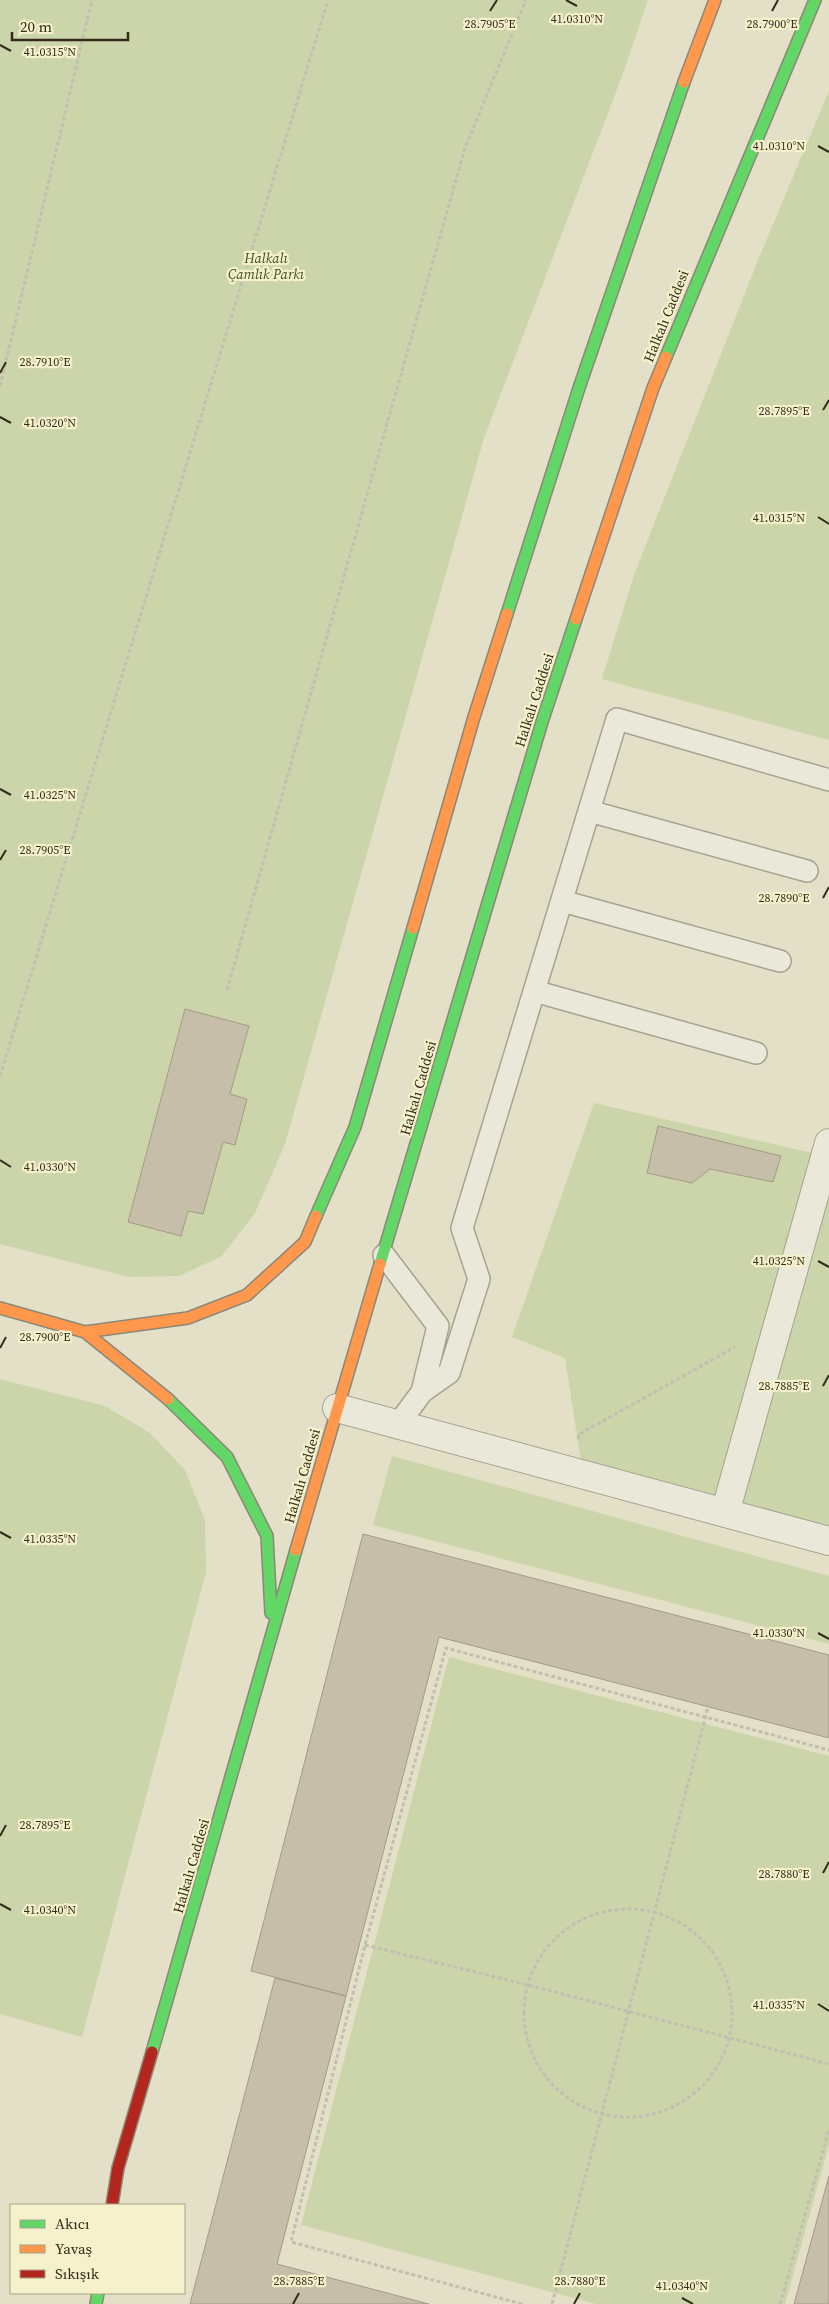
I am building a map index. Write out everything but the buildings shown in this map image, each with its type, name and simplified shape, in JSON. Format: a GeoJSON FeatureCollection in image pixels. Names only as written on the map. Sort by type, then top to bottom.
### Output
{"type":"FeatureCollection","features":[{"type":"Feature","properties":{"kind":"main road"},"geometry":{"type":"LineString","coordinates":[[702,31],[709,0]]}},
{"type":"Feature","properties":{"kind":"main road"},"geometry":{"type":"LineString","coordinates":[[85,1332],[188,1318],[247,1296],[304,1242],[355,1127],[474,717],[579,388],[702,31],[716,0]]}},
{"type":"Feature","properties":{"kind":"main road","name":"Halkalı Caddesi"},"geometry":{"type":"LineString","coordinates":[[112,2204],[118,2168],[337,1408],[542,722],[653,388],[725,211],[815,1]]}},
{"type":"Feature","properties":{"kind":"main road"},"geometry":{"type":"LineString","coordinates":[[0,1308],[85,1332],[160,1391],[227,1456],[266,1536],[273,1634]]}},
{"type":"Feature","properties":{"kind":"street"},"geometry":{"type":"LineString","coordinates":[[725,1513],[829,1143]]}},
{"type":"Feature","properties":{"kind":"street"},"geometry":{"type":"LineString","coordinates":[[337,1408],[399,1423],[829,1541]]}},
{"type":"Feature","properties":{"kind":"lane"},"geometry":{"type":"LineString","coordinates":[[399,1423],[422,1392],[449,1373],[479,1279],[462,1228],[617,719],[829,780]]}},
{"type":"Feature","properties":{"kind":"lane"},"geometry":{"type":"LineString","coordinates":[[589,811],[806,871]]}},
{"type":"Feature","properties":{"kind":"lane"},"geometry":{"type":"LineString","coordinates":[[562,901],[780,961]]}},
{"type":"Feature","properties":{"kind":"lane"},"geometry":{"type":"LineString","coordinates":[[534,990],[756,1053]]}},
{"type":"Feature","properties":{"kind":"lane"},"geometry":{"type":"LineString","coordinates":[[384,1255],[438,1326]]}},
{"type":"Feature","properties":{"kind":"lane"},"geometry":{"type":"LineString","coordinates":[[438,1326],[464,1326]]}},
{"type":"Feature","properties":{"kind":"lane"},"geometry":{"type":"LineString","coordinates":[[422,1392],[438,1326]]}},
{"type":"Feature","properties":{"kind":"path"},"geometry":{"type":"LineString","coordinates":[[0,386],[92,0]]}},
{"type":"Feature","properties":{"kind":"path"},"geometry":{"type":"LineString","coordinates":[[0,1076],[328,0]]}},
{"type":"Feature","properties":{"kind":"path"},"geometry":{"type":"LineString","coordinates":[[227,990],[465,148],[526,0]]}},
{"type":"Feature","properties":{"kind":"path"},"geometry":{"type":"LineString","coordinates":[[583,1474],[578,1435],[780,1322]]}},
{"type":"Feature","properties":{"kind":"path"},"geometry":{"type":"LineString","coordinates":[[522,2304],[291,2242],[365,1945],[446,1648],[829,1750]]}},
{"type":"Feature","properties":{"kind":"path"},"geometry":{"type":"LineString","coordinates":[[552,2304],[708,1706]]}},
{"type":"Feature","properties":{"kind":"path"},"geometry":{"type":"LineString","coordinates":[[617,1908],[655,1912],[684,1924],[711,1949],[728,1982],[733,2018],[724,2056],[704,2086],[674,2107],[639,2117],[602,2114],[568,2098],[542,2072],[526,2039],[524,2003],[528,1985],[533,1968],[552,1940],[582,1919],[617,1908]]}},
{"type":"Feature","properties":{"kind":"path"},"geometry":{"type":"LineString","coordinates":[[365,1945],[528,1985],[829,2064]]}},
{"type":"Feature","properties":{"kind":"path"},"geometry":{"type":"LineString","coordinates":[[780,2304],[829,2130]]}},
{"type":"Feature","properties":{"kind":"green space","name":"Halkalı Çamlık Parkı"},"geometry":{"type":"Polygon","coordinates":[[[0,0],[648,0],[624,71],[484,438],[285,1144],[255,1213],[222,1256],[179,1276],[129,1277],[0,1244],[0,0]]]}},
{"type":"Feature","properties":{"kind":"green space"},"geometry":{"type":"Polygon","coordinates":[[[829,91],[829,740],[602,679],[634,575],[758,260],[829,91]]]}},
{"type":"Feature","properties":{"kind":"green space"},"geometry":{"type":"Polygon","coordinates":[[[594,1103],[825,1156],[829,1143],[829,1541],[583,1474],[565,1358],[512,1337],[594,1103]]]}},
{"type":"Feature","properties":{"kind":"green space"},"geometry":{"type":"Polygon","coordinates":[[[0,1379],[105,1406],[150,1433],[185,1470],[205,1520],[206,1572],[82,2037],[0,2014],[0,1379]]]}},
{"type":"Feature","properties":{"kind":"green space"},"geometry":{"type":"Polygon","coordinates":[[[392,1456],[829,1576],[829,1644],[373,1525],[392,1456]]]}},
{"type":"Feature","properties":{"kind":"green space"},"geometry":{"type":"Polygon","coordinates":[[[449,1657],[829,1756],[829,2145],[785,2304],[596,2304],[301,2225],[449,1657]]]}},
{"type":"Feature","properties":{"kind":"traffic: fast"},"geometry":{"type":"LineString","coordinates":[[666,357],[815,0]]}},
{"type":"Feature","properties":{"kind":"traffic: fast"},"geometry":{"type":"LineString","coordinates":[[507,614],[579,388],[684,82]]}},
{"type":"Feature","properties":{"kind":"traffic: fast"},"geometry":{"type":"LineString","coordinates":[[380,1264],[542,722],[576,619]]}},
{"type":"Feature","properties":{"kind":"traffic: fast"},"geometry":{"type":"LineString","coordinates":[[316,1216],[355,1127],[413,928]]}},
{"type":"Feature","properties":{"kind":"traffic: fast"},"geometry":{"type":"LineString","coordinates":[[168,1399],[227,1457],[267,1536],[271,1613]]}},
{"type":"Feature","properties":{"kind":"traffic: fast"},"geometry":{"type":"LineString","coordinates":[[152,2052],[296,1550]]}},
{"type":"Feature","properties":{"kind":"traffic: fast"},"geometry":{"type":"LineString","coordinates":[[96,2304],[98,2294]]}},
{"type":"Feature","properties":{"kind":"traffic: slow"},"geometry":{"type":"LineString","coordinates":[[684,82],[715,0]]}},
{"type":"Feature","properties":{"kind":"traffic: slow"},"geometry":{"type":"LineString","coordinates":[[576,619],[653,388],[666,357]]}},
{"type":"Feature","properties":{"kind":"traffic: slow"},"geometry":{"type":"LineString","coordinates":[[413,928],[474,717],[507,614]]}},
{"type":"Feature","properties":{"kind":"traffic: slow"},"geometry":{"type":"LineString","coordinates":[[85,1332],[188,1318],[247,1295],[305,1242],[316,1216]]}},
{"type":"Feature","properties":{"kind":"traffic: slow"},"geometry":{"type":"LineString","coordinates":[[296,1550],[380,1264]]}},
{"type":"Feature","properties":{"kind":"traffic: slow"},"geometry":{"type":"LineString","coordinates":[[0,1308],[85,1332],[168,1399]]}},
{"type":"Feature","properties":{"kind":"traffic: jam"},"geometry":{"type":"LineString","coordinates":[[112,2204],[118,2168],[152,2052]]}}]}
